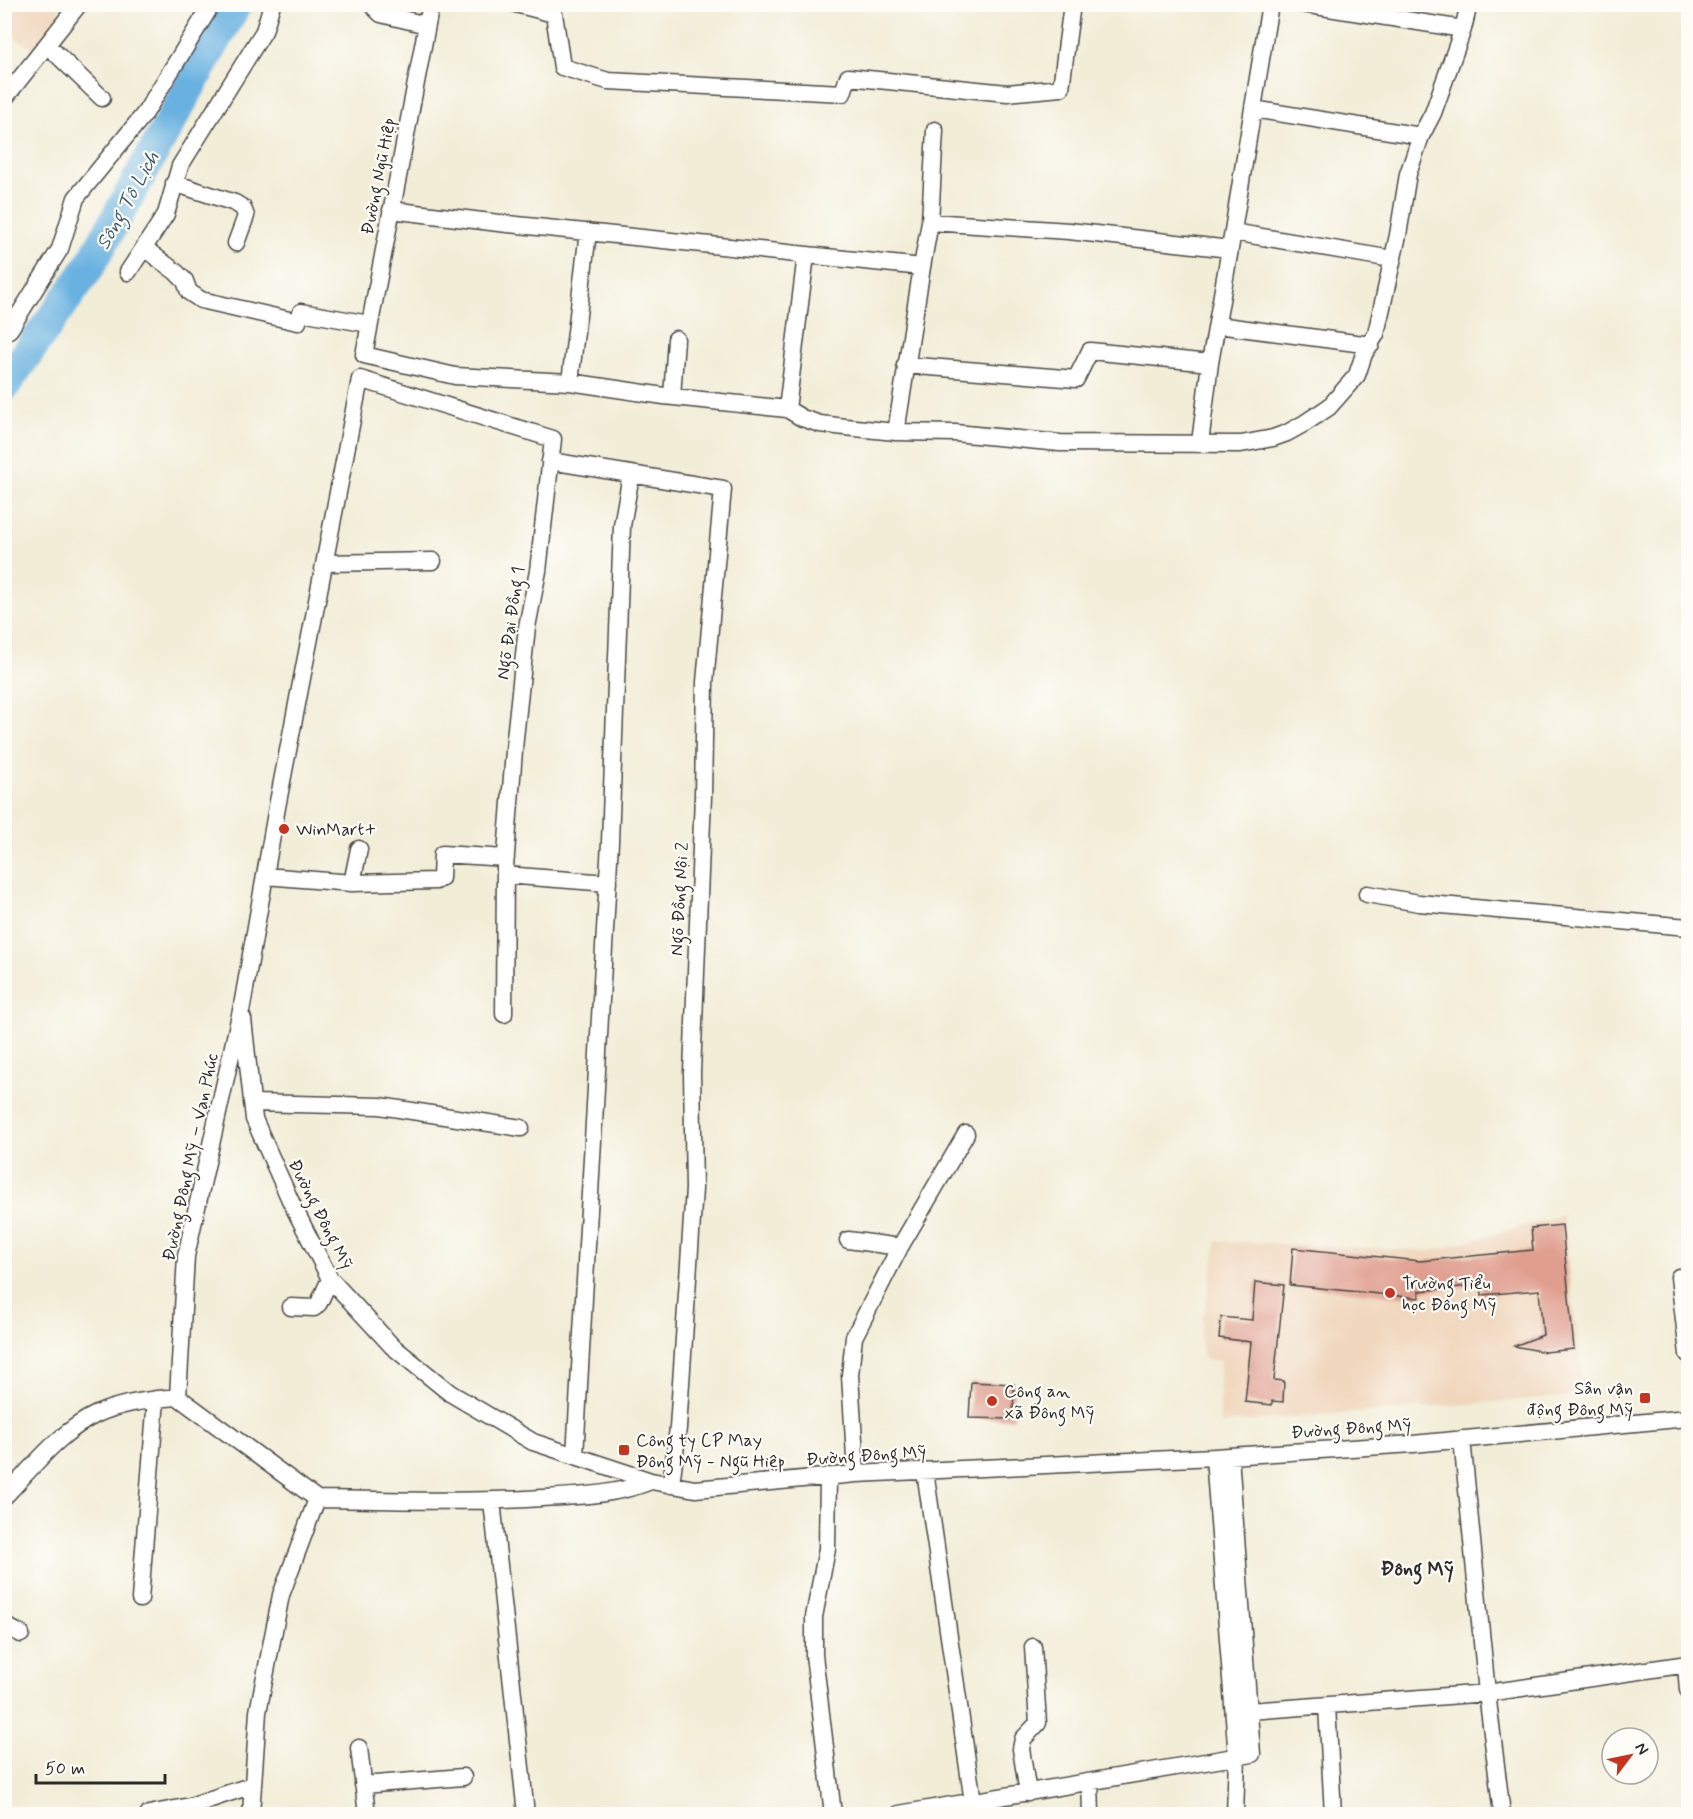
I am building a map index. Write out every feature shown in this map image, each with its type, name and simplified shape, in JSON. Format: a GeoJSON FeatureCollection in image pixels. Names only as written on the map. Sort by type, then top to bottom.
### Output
{"type":"FeatureCollection","features":[{"type":"Feature","properties":{"kind":"street"},"geometry":{"type":"LineString","coordinates":[[4,99],[79,4]]}},
{"type":"Feature","properties":{"kind":"street"},"geometry":{"type":"LineString","coordinates":[[4,333],[10,329],[60,249],[76,198],[145,113],[212,4]]}},
{"type":"Feature","properties":{"kind":"street"},"geometry":{"type":"LineString","coordinates":[[128,272],[166,214],[180,166],[264,31],[272,4]]}},
{"type":"Feature","properties":{"kind":"street"},"geometry":{"type":"LineString","coordinates":[[371,4],[381,14],[427,25]]}},
{"type":"Feature","properties":{"kind":"street","name":"Đường Ngũ Hiệp"},"geometry":{"type":"LineString","coordinates":[[431,4],[364,355],[455,376],[570,382]]}},
{"type":"Feature","properties":{"kind":"street"},"geometry":{"type":"LineString","coordinates":[[516,4],[554,14],[562,67],[608,81],[843,93],[848,77],[1007,93],[1061,88],[1072,4]]}},
{"type":"Feature","properties":{"kind":"street"},"geometry":{"type":"LineString","coordinates":[[1200,443],[1210,363],[1270,4]]}},
{"type":"Feature","properties":{"kind":"street"},"geometry":{"type":"LineString","coordinates":[[1303,4],[1462,29]]}},
{"type":"Feature","properties":{"kind":"street"},"geometry":{"type":"LineString","coordinates":[[588,232],[570,382],[672,397],[787,409],[802,418],[820,424],[896,432],[955,433],[1060,443],[1241,444],[1280,435],[1305,423],[1329,406],[1357,375],[1364,354],[1376,334],[1398,235],[1405,184],[1421,136],[1433,113],[1462,29],[1468,4]]}},
{"type":"Feature","properties":{"kind":"street"},"geometry":{"type":"LineString","coordinates":[[47,45],[102,98]]}},
{"type":"Feature","properties":{"kind":"street"},"geometry":{"type":"LineString","coordinates":[[1253,109],[1421,136]]}},
{"type":"Feature","properties":{"kind":"street"},"geometry":{"type":"LineString","coordinates":[[896,432],[905,365],[930,222],[935,130]]}},
{"type":"Feature","properties":{"kind":"street"},"geometry":{"type":"LineString","coordinates":[[174,183],[243,208],[246,216],[236,243]]}},
{"type":"Feature","properties":{"kind":"street"},"geometry":{"type":"LineString","coordinates":[[391,210],[922,267]]}},
{"type":"Feature","properties":{"kind":"street"},"geometry":{"type":"LineString","coordinates":[[930,222],[1232,240],[1392,259]]}},
{"type":"Feature","properties":{"kind":"street"},"geometry":{"type":"LineString","coordinates":[[144,248],[176,272],[185,281],[189,292],[201,300],[298,322],[301,312],[369,324]]}},
{"type":"Feature","properties":{"kind":"street"},"geometry":{"type":"LineString","coordinates":[[787,409],[806,255]]}},
{"type":"Feature","properties":{"kind":"street"},"geometry":{"type":"LineString","coordinates":[[1217,325],[1371,345]]}},
{"type":"Feature","properties":{"kind":"street"},"geometry":{"type":"LineString","coordinates":[[672,397],[676,339]]}},
{"type":"Feature","properties":{"kind":"street"},"geometry":{"type":"LineString","coordinates":[[905,365],[1076,379],[1090,351],[1210,363]]}},
{"type":"Feature","properties":{"kind":"street","name":"Ngõ Đại Đồng 1"},"geometry":{"type":"LineString","coordinates":[[325,563],[360,379],[553,439],[538,571],[527,627],[515,738],[505,875],[504,1014]]}},
{"type":"Feature","properties":{"kind":"street","name":"Ngõ Đồng Nội 2"},"geometry":{"type":"LineString","coordinates":[[550,461],[723,489],[705,682],[704,796],[692,1073],[693,1189],[678,1428],[671,1485]]}},
{"type":"Feature","properties":{"kind":"street"},"geometry":{"type":"LineString","coordinates":[[575,1456],[608,883],[622,526],[631,474]]}},
{"type":"Feature","properties":{"kind":"street"},"geometry":{"type":"LineString","coordinates":[[242,1006],[325,563],[432,561]]}},
{"type":"Feature","properties":{"kind":"street"},"geometry":{"type":"LineString","coordinates":[[352,884],[359,849]]}},
{"type":"Feature","properties":{"kind":"street"},"geometry":{"type":"LineString","coordinates":[[265,876],[352,884],[436,881],[441,878],[442,874],[442,854],[506,858]]}},
{"type":"Feature","properties":{"kind":"street"},"geometry":{"type":"LineString","coordinates":[[505,875],[608,883]]}},
{"type":"Feature","properties":{"kind":"street"},"geometry":{"type":"LineString","coordinates":[[1367,894],[1419,903],[1689,927]]}},
{"type":"Feature","properties":{"kind":"street","name":"Đường Đông Mỹ"},"geometry":{"type":"LineString","coordinates":[[242,1006],[254,1119],[291,1202],[330,1279],[392,1346],[450,1393],[533,1442],[651,1481],[695,1489],[856,1474],[1222,1456],[1462,1439],[1689,1418]]}},
{"type":"Feature","properties":{"kind":"street","name":"Đường Đông Mỹ – Vạn Phúc"},"geometry":{"type":"LineString","coordinates":[[178,1397],[186,1256],[242,1006]]}},
{"type":"Feature","properties":{"kind":"street"},"geometry":{"type":"LineString","coordinates":[[252,1103],[380,1106],[521,1128]]}},
{"type":"Feature","properties":{"kind":"street"},"geometry":{"type":"LineString","coordinates":[[856,1474],[850,1375],[854,1337],[900,1247],[966,1134]]}},
{"type":"Feature","properties":{"kind":"street"},"geometry":{"type":"LineString","coordinates":[[848,1240],[900,1247]]}},
{"type":"Feature","properties":{"kind":"street"},"geometry":{"type":"LineString","coordinates":[[1679,1277],[1689,1354]]}},
{"type":"Feature","properties":{"kind":"street"},"geometry":{"type":"LineString","coordinates":[[291,1307],[314,1308],[319,1304],[330,1279]]}},
{"type":"Feature","properties":{"kind":"street"},"geometry":{"type":"LineString","coordinates":[[4,1497],[71,1430],[98,1414],[156,1399],[178,1397],[317,1499],[492,1501],[604,1494],[651,1481]]}},
{"type":"Feature","properties":{"kind":"street"},"geometry":{"type":"LineString","coordinates":[[140,1599],[156,1399]]}},
{"type":"Feature","properties":{"kind":"street"},"geometry":{"type":"LineString","coordinates":[[1462,1439],[1486,1693],[1502,1815]]}},
{"type":"Feature","properties":{"kind":"street"},"geometry":{"type":"LineString","coordinates":[[899,1815],[1252,1754],[1222,1456]]}},
{"type":"Feature","properties":{"kind":"street"},"geometry":{"type":"LineString","coordinates":[[1222,1456],[1237,1757],[1235,1815]]}},
{"type":"Feature","properties":{"kind":"street"},"geometry":{"type":"LineString","coordinates":[[925,1471],[973,1802]]}},
{"type":"Feature","properties":{"kind":"street"},"geometry":{"type":"LineString","coordinates":[[828,1476],[827,1549],[813,1617],[814,1655],[833,1815]]}},
{"type":"Feature","properties":{"kind":"street"},"geometry":{"type":"LineString","coordinates":[[251,1815],[258,1712],[281,1595],[317,1499]]}},
{"type":"Feature","properties":{"kind":"street"},"geometry":{"type":"LineString","coordinates":[[492,1501],[526,1815]]}},
{"type":"Feature","properties":{"kind":"street"},"geometry":{"type":"LineString","coordinates":[[4,1625],[21,1634]]}},
{"type":"Feature","properties":{"kind":"street"},"geometry":{"type":"LineString","coordinates":[[1028,1793],[1021,1749],[1023,1739],[1038,1723],[1033,1647]]}},
{"type":"Feature","properties":{"kind":"street"},"geometry":{"type":"LineString","coordinates":[[1249,1711],[1486,1693],[1687,1664],[1689,1690]]}},
{"type":"Feature","properties":{"kind":"street"},"geometry":{"type":"LineString","coordinates":[[1328,1706],[1333,1815]]}},
{"type":"Feature","properties":{"kind":"street"},"geometry":{"type":"LineString","coordinates":[[359,1748],[366,1815]]}},
{"type":"Feature","properties":{"kind":"street"},"geometry":{"type":"LineString","coordinates":[[363,1785],[463,1777]]}},
{"type":"Feature","properties":{"kind":"street"},"geometry":{"type":"LineString","coordinates":[[1090,1782],[1091,1815]]}},
{"type":"Feature","properties":{"kind":"street"},"geometry":{"type":"LineString","coordinates":[[149,1815],[190,1806],[253,1785]]}},
{"type":"Feature","properties":{"kind":"shaded area"},"geometry":{"type":"Polygon","coordinates":[[[5,5],[57,5],[63,16],[34,49],[5,32],[5,5]]]}},
{"type":"Feature","properties":{"kind":"shaded area","name":"Trường Tiểu học Đông Mỹ"},"geometry":{"type":"Polygon","coordinates":[[[1563,1215],[1584,1395],[1220,1423],[1220,1361],[1204,1359],[1200,1335],[1217,1241],[1432,1251],[1563,1215]]]}},
{"type":"Feature","properties":{"kind":"building"},"geometry":{"type":"Polygon","coordinates":[[[1562,1225],[1574,1349],[1545,1352],[1514,1346],[1543,1335],[1539,1290],[1482,1295],[1481,1285],[1419,1291],[1419,1298],[1290,1285],[1293,1248],[1420,1261],[1533,1250],[1531,1228],[1562,1225]]]}},
{"type":"Feature","properties":{"kind":"building"},"geometry":{"type":"Polygon","coordinates":[[[1255,1282],[1284,1285],[1274,1380],[1284,1381],[1283,1402],[1272,1401],[1272,1405],[1245,1402],[1251,1342],[1219,1338],[1221,1317],[1252,1320],[1255,1282]]]}},
{"type":"Feature","properties":{"kind":"building","name":"Công an xã Đông Mỹ"},"geometry":{"type":"Polygon","coordinates":[[[971,1382],[1014,1384],[1013,1419],[969,1418],[971,1382]]]}},
{"type":"Feature","properties":{"kind":"waterway","name":"Sông Tô Lịch"},"geometry":{"type":"LineString","coordinates":[[4,386],[89,267],[236,4]]}},
{"type":"Feature","properties":{"kind":"place","name":"WinMart+"},"geometry":{"type":"Point","coordinates":[284,829]}},
{"type":"Feature","properties":{"kind":"place","name":"Trường Tiểu học Đông Mỹ"},"geometry":{"type":"Point","coordinates":[1390,1293]}},
{"type":"Feature","properties":{"kind":"place","name":"Sân vận động Đông Mỹ"},"geometry":{"type":"Point","coordinates":[1645,1398]}},
{"type":"Feature","properties":{"kind":"place","name":"Công an xã Đông Mỹ"},"geometry":{"type":"Point","coordinates":[992,1401]}},
{"type":"Feature","properties":{"kind":"place","name":"Công ty CP May Đông Mỹ - Ngũ Hiệp"},"geometry":{"type":"Point","coordinates":[624,1450]}},
{"type":"Feature","properties":{"kind":"district","name":"Đông Mỹ"},"geometry":{"type":"Point","coordinates":[1417,1568]}}]}
